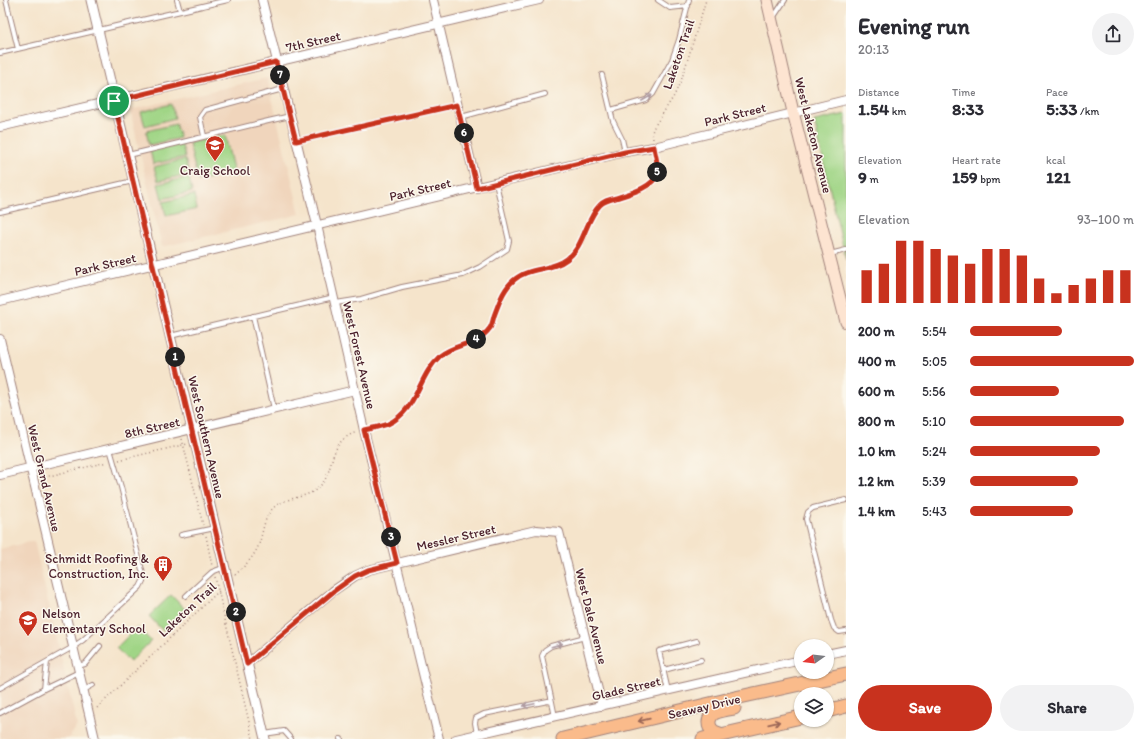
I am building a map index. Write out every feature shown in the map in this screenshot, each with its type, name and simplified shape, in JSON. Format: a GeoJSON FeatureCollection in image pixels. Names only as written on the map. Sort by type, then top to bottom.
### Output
{"type":"FeatureCollection","features":[{"type":"Feature","properties":{"kind":"highway","name":"Seaway Drive"},"geometry":{"type":"LineString","coordinates":[[563,739],[735,698],[846,674]]}},
{"type":"Feature","properties":{"kind":"highway"},"geometry":{"type":"LineString","coordinates":[[722,735],[714,731],[710,725],[710,718],[717,712],[846,682]]}},
{"type":"Feature","properties":{"kind":"highway"},"geometry":{"type":"LineString","coordinates":[[834,709],[846,706]]}},
{"type":"Feature","properties":{"kind":"highway"},"geometry":{"type":"LineString","coordinates":[[703,739],[794,718]]}},
{"type":"Feature","properties":{"kind":"main road","name":"West Laketon Avenue"},"geometry":{"type":"LineString","coordinates":[[767,0],[793,112],[846,322]]}},
{"type":"Feature","properties":{"kind":"street","name":"West Southern Avenue"},"geometry":{"type":"LineString","coordinates":[[91,0],[264,736]]}},
{"type":"Feature","properties":{"kind":"street","name":"West Forest Avenue"},"geometry":{"type":"LineString","coordinates":[[262,0],[439,739]]}},
{"type":"Feature","properties":{"kind":"street"},"geometry":{"type":"LineString","coordinates":[[433,0],[477,188]]}},
{"type":"Feature","properties":{"kind":"street","name":"7th Street"},"geometry":{"type":"LineString","coordinates":[[0,127],[539,0]]}},
{"type":"Feature","properties":{"kind":"street","name":"Park Street"},"geometry":{"type":"LineString","coordinates":[[0,301],[496,184],[625,152],[654,147],[846,100]]}},
{"type":"Feature","properties":{"kind":"street","name":"West Grand Avenue"},"geometry":{"type":"LineString","coordinates":[[0,339],[95,739]]}},
{"type":"Feature","properties":{"kind":"street","name":"8th Street"},"geometry":{"type":"LineString","coordinates":[[0,475],[355,390]]}},
{"type":"Feature","properties":{"kind":"street","name":"Messler Street"},"geometry":{"type":"LineString","coordinates":[[247,664],[339,587],[355,576],[368,570],[536,530],[559,532]]}},
{"type":"Feature","properties":{"kind":"street","name":"West Dale Avenue"},"geometry":{"type":"LineString","coordinates":[[559,532],[602,706]]}},
{"type":"Feature","properties":{"kind":"street"},"geometry":{"type":"LineString","coordinates":[[834,653],[846,650]]}},
{"type":"Feature","properties":{"kind":"street","name":"Glade Street"},"geometry":{"type":"LineString","coordinates":[[456,739],[794,662]]}},
{"type":"Feature","properties":{"kind":"lane"},"geometry":{"type":"LineString","coordinates":[[6,0],[18,50]]}},
{"type":"Feature","properties":{"kind":"lane"},"geometry":{"type":"LineString","coordinates":[[177,0],[180,11]]}},
{"type":"Feature","properties":{"kind":"lane"},"geometry":{"type":"LineString","coordinates":[[0,54],[228,0]]}},
{"type":"Feature","properties":{"kind":"lane"},"geometry":{"type":"LineString","coordinates":[[658,0],[670,8],[688,6]]}},
{"type":"Feature","properties":{"kind":"lane"},"geometry":{"type":"LineString","coordinates":[[611,110],[646,100],[653,94],[672,60],[679,40],[689,0]]}},
{"type":"Feature","properties":{"kind":"lane"},"geometry":{"type":"LineString","coordinates":[[772,20],[785,0]]}},
{"type":"Feature","properties":{"kind":"lane"},"geometry":{"type":"LineString","coordinates":[[602,75],[613,121],[622,139],[625,152]]}},
{"type":"Feature","properties":{"kind":"lane"},"geometry":{"type":"LineString","coordinates":[[204,136],[200,117],[206,110],[283,89]]}},
{"type":"Feature","properties":{"kind":"lane"},"geometry":{"type":"LineString","coordinates":[[460,117],[545,94]]}},
{"type":"Feature","properties":{"kind":"lane"},"geometry":{"type":"LineString","coordinates":[[296,141],[457,105]]}},
{"type":"Feature","properties":{"kind":"lane"},"geometry":{"type":"LineString","coordinates":[[127,155],[290,116]]}},
{"type":"Feature","properties":{"kind":"lane"},"geometry":{"type":"LineString","coordinates":[[0,212],[134,181]]}},
{"type":"Feature","properties":{"kind":"lane"},"geometry":{"type":"LineString","coordinates":[[170,336],[253,316],[335,300],[361,299],[402,287],[463,275],[507,249],[509,241],[496,184]]}},
{"type":"Feature","properties":{"kind":"lane"},"geometry":{"type":"LineString","coordinates":[[830,254],[846,250]]}},
{"type":"Feature","properties":{"kind":"lane"},"geometry":{"type":"LineString","coordinates":[[253,316],[274,410]]}},
{"type":"Feature","properties":{"kind":"lane"},"geometry":{"type":"LineString","coordinates":[[0,688],[73,647],[140,587],[143,582],[143,574],[110,449]]}},
{"type":"Feature","properties":{"kind":"lane"},"geometry":{"type":"LineString","coordinates":[[846,500],[813,508],[808,512],[806,519],[830,620],[834,628],[839,632],[846,630]]}},
{"type":"Feature","properties":{"kind":"lane"},"geometry":{"type":"LineString","coordinates":[[181,535],[216,528]]}},
{"type":"Feature","properties":{"kind":"lane"},"geometry":{"type":"LineString","coordinates":[[186,596],[214,571],[225,566]]}},
{"type":"Feature","properties":{"kind":"lane"},"geometry":{"type":"LineString","coordinates":[[556,717],[542,656],[545,650],[551,646],[585,637]]}},
{"type":"Feature","properties":{"kind":"lane"},"geometry":{"type":"LineString","coordinates":[[668,691],[659,651],[697,641]]}},
{"type":"Feature","properties":{"kind":"lane"},"geometry":{"type":"LineString","coordinates":[[0,713],[78,669],[85,664],[100,646]]}},
{"type":"Feature","properties":{"kind":"lane"},"geometry":{"type":"LineString","coordinates":[[664,670],[701,660]]}},
{"type":"Feature","properties":{"kind":"lane"},"geometry":{"type":"LineString","coordinates":[[44,689],[47,662]]}},
{"type":"Feature","properties":{"kind":"lane"},"geometry":{"type":"LineString","coordinates":[[84,690],[93,685]]}},
{"type":"Feature","properties":{"kind":"lane"},"geometry":{"type":"LineString","coordinates":[[477,734],[475,724],[476,718],[484,714],[548,701],[552,702]]}},
{"type":"Feature","properties":{"kind":"lane"},"geometry":{"type":"LineString","coordinates":[[264,736],[284,731],[291,739]]}},
{"type":"Feature","properties":{"kind":"path","name":"Laketon Trail"},"geometry":{"type":"LineString","coordinates":[[90,715],[245,566],[255,553],[269,513],[273,507],[282,502],[314,491],[320,487],[326,478],[334,452],[340,442],[351,434],[387,424],[401,416],[410,406],[426,373],[434,362],[442,355],[472,342],[483,335],[490,327],[501,297],[515,278],[526,273],[553,267],[567,259],[580,243],[591,218],[600,205],[609,200],[638,191],[651,183],[656,175],[657,166],[652,132],[674,96],[682,78],[706,0]]}},
{"type":"Feature","properties":{"kind":"path"},"geometry":{"type":"LineString","coordinates":[[181,432],[253,739]]}},
{"type":"Feature","properties":{"kind":"shaded area","name":"Craig School"},"geometry":{"type":"Polygon","coordinates":[[[267,78],[300,214],[162,247],[130,110],[267,78]]]}},
{"type":"Feature","properties":{"kind":"shaded area","name":"Nelson Elementary School"},"geometry":{"type":"Polygon","coordinates":[[[34,541],[77,726],[68,739],[0,739],[0,549],[34,541]]]}},
{"type":"Feature","properties":{"kind":"green space"},"geometry":{"type":"Polygon","coordinates":[[[171,104],[175,118],[145,126],[141,112],[171,104]]]}},
{"type":"Feature","properties":{"kind":"green space"},"geometry":{"type":"Polygon","coordinates":[[[846,114],[846,260],[814,121],[846,114]]]}},
{"type":"Feature","properties":{"kind":"green space"},"geometry":{"type":"Polygon","coordinates":[[[176,124],[180,138],[149,145],[146,131],[176,124]]]}},
{"type":"Feature","properties":{"kind":"green space"},"geometry":{"type":"Polygon","coordinates":[[[225,135],[234,173],[198,181],[189,143],[225,135]]]}},
{"type":"Feature","properties":{"kind":"green space"},"geometry":{"type":"Polygon","coordinates":[[[181,142],[185,157],[153,164],[150,149],[181,142]]]}},
{"type":"Feature","properties":{"kind":"green space"},"geometry":{"type":"Polygon","coordinates":[[[185,159],[189,174],[158,181],[154,167],[185,159]]]}},
{"type":"Feature","properties":{"kind":"green space"},"geometry":{"type":"Polygon","coordinates":[[[189,177],[192,192],[162,199],[158,184],[189,177]]]}},
{"type":"Feature","properties":{"kind":"green space"},"geometry":{"type":"Polygon","coordinates":[[[194,195],[197,209],[166,216],[163,202],[194,195]]]}},
{"type":"Feature","properties":{"kind":"green space"},"geometry":{"type":"Polygon","coordinates":[[[171,595],[185,609],[163,631],[149,616],[171,595]]]}},
{"type":"Feature","properties":{"kind":"green space"},"geometry":{"type":"Polygon","coordinates":[[[137,627],[151,641],[130,662],[116,648],[137,627]]]}},
{"type":"Feature","properties":{"kind":"place","name":"Craig School"},"geometry":{"type":"Point","coordinates":[215,162]}},
{"type":"Feature","properties":{"kind":"place","name":"Schmidt Roofing & Construction, Inc."},"geometry":{"type":"Point","coordinates":[163,582]}},
{"type":"Feature","properties":{"kind":"place","name":"Nelson Elementary School"},"geometry":{"type":"Point","coordinates":[28,637]}},
{"type":"Feature","properties":{"kind":"route"},"geometry":{"type":"LineString","coordinates":[[276,62],[296,141],[457,105],[477,188],[625,152],[654,147],[657,166],[656,175],[651,183],[638,191],[609,200],[600,205],[591,218],[580,243],[567,259],[553,267],[526,273],[515,278],[501,297],[490,327],[483,335],[472,342],[451,350],[434,362],[426,373],[410,406],[401,416],[387,424],[364,430],[397,563],[368,570],[355,576],[334,591],[247,664],[229,582],[114,101],[276,62]]}}]}
